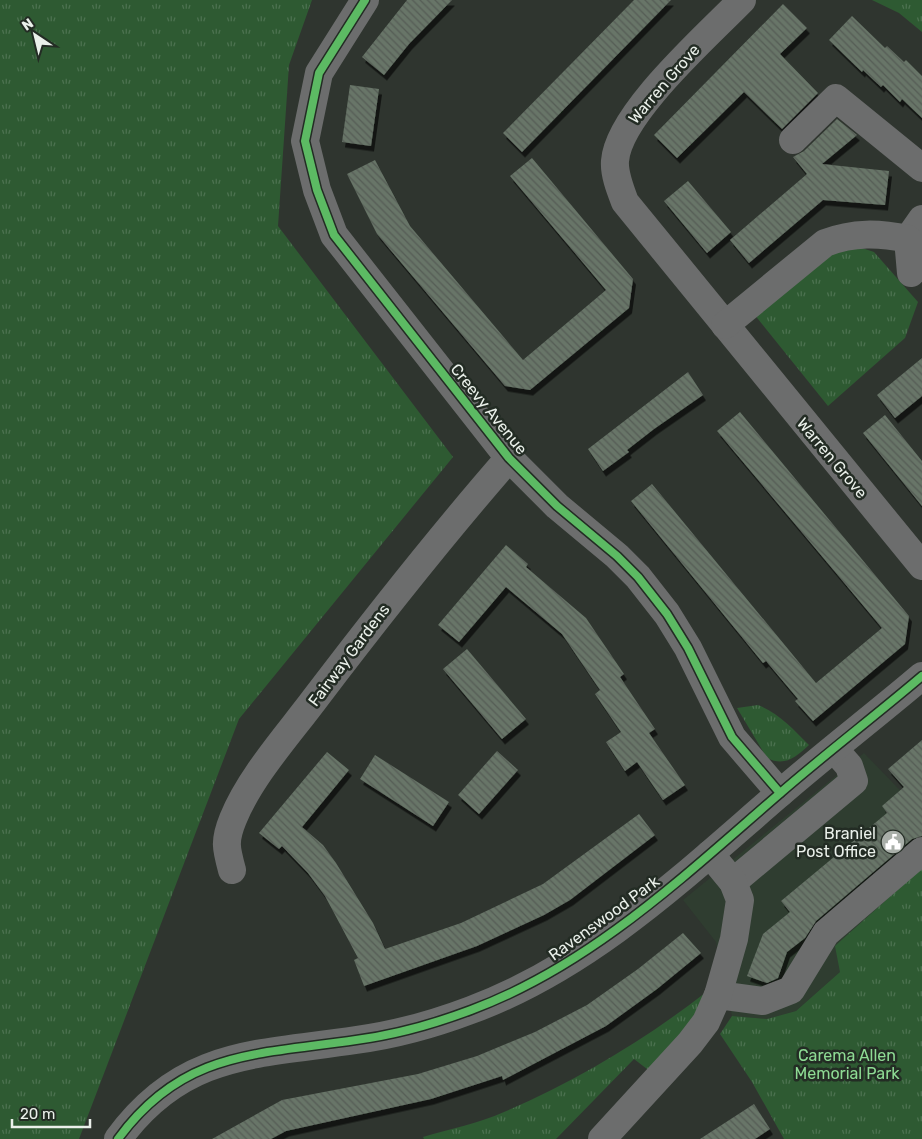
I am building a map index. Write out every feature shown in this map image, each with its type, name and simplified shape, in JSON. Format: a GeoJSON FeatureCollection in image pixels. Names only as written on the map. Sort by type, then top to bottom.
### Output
{"type":"FeatureCollection","features":[{"type":"Feature","properties":{"kind":"street","name":"Creevy Avenue"},"geometry":{"type":"LineString","coordinates":[[364,0],[319,73],[305,140],[317,190],[334,235],[509,458],[556,506],[617,556],[644,585],[667,614],[688,648],[732,737],[780,793]]}},
{"type":"Feature","properties":{"kind":"street","name":"Warren Grove"},"geometry":{"type":"LineString","coordinates":[[742,0],[658,86],[637,111],[622,134],[615,161],[618,184],[625,202],[922,566]]}},
{"type":"Feature","properties":{"kind":"street"},"geometry":{"type":"LineString","coordinates":[[792,140],[836,98],[922,168]]}},
{"type":"Feature","properties":{"kind":"street"},"geometry":{"type":"LineString","coordinates":[[725,325],[826,242],[859,234],[884,234],[915,229],[911,273]]}},
{"type":"Feature","properties":{"kind":"street","name":"Fairway Gardens"},"geometry":{"type":"LineString","coordinates":[[232,870],[225,845],[233,820],[244,798],[276,750],[379,614],[509,458]]}},
{"type":"Feature","properties":{"kind":"street","name":"Ravenswood Park"},"geometry":{"type":"LineString","coordinates":[[118,1139],[135,1116],[170,1086],[210,1065],[243,1056],[357,1040],[419,1026],[471,1010],[527,986],[592,947],[710,854],[780,793],[922,676]]}},
{"type":"Feature","properties":{"kind":"street"},"geometry":{"type":"LineString","coordinates":[[734,882],[854,781],[849,766],[834,749]]}},
{"type":"Feature","properties":{"kind":"street"},"geometry":{"type":"LineString","coordinates":[[718,995],[763,1001],[791,990],[826,933],[922,851]]}},
{"type":"Feature","properties":{"kind":"street"},"geometry":{"type":"LineString","coordinates":[[602,1139],[690,1043],[706,1022],[718,995],[740,914],[740,900],[734,882],[710,854]]}},
{"type":"Feature","properties":{"kind":"shaded area"},"geometry":{"type":"Polygon","coordinates":[[[864,753],[922,813],[922,868],[840,972],[796,1011],[767,1019],[732,1016],[716,942],[683,900],[864,753]]]}},
{"type":"Feature","properties":{"kind":"green space"},"geometry":{"type":"Polygon","coordinates":[[[0,0],[312,0],[289,65],[278,226],[453,457],[239,719],[79,1139],[0,1139],[0,0]]]}},
{"type":"Feature","properties":{"kind":"green space"},"geometry":{"type":"Polygon","coordinates":[[[872,0],[922,0],[922,32],[899,13],[872,0]]]}},
{"type":"Feature","properties":{"kind":"green space"},"geometry":{"type":"Polygon","coordinates":[[[850,244],[874,252],[918,302],[905,338],[828,406],[754,314],[826,251],[850,244]]]}},
{"type":"Feature","properties":{"kind":"green space"},"geometry":{"type":"Polygon","coordinates":[[[758,705],[779,717],[809,745],[795,757],[785,761],[773,761],[767,758],[737,708],[758,705]]]}},
{"type":"Feature","properties":{"kind":"green space","name":"Carema Allen Memorial Park"},"geometry":{"type":"Polygon","coordinates":[[[922,868],[922,1139],[784,1139],[752,1082],[720,1034],[732,1016],[767,1019],[796,1011],[840,972],[835,946],[922,868]]]}},
{"type":"Feature","properties":{"kind":"green space"},"geometry":{"type":"Polygon","coordinates":[[[705,993],[691,1024],[655,1069],[647,1069],[634,1059],[556,1139],[424,1139],[423,1137],[494,1116],[557,1087],[633,1044],[705,993]]]}},
{"type":"Feature","properties":{"kind":"building"},"geometry":{"type":"Polygon","coordinates":[[[407,0],[452,0],[409,44],[384,75],[362,57],[407,0]]]}},
{"type":"Feature","properties":{"kind":"building"},"geometry":{"type":"Polygon","coordinates":[[[634,0],[671,0],[522,152],[503,133],[634,0]]]}},
{"type":"Feature","properties":{"kind":"building"},"geometry":{"type":"Polygon","coordinates":[[[783,4],[807,28],[780,54],[818,93],[782,129],[744,92],[677,158],[654,135],[783,4]]]}},
{"type":"Feature","properties":{"kind":"building"},"geometry":{"type":"Polygon","coordinates":[[[852,16],[885,48],[887,46],[904,62],[906,60],[922,76],[922,118],[902,99],[900,102],[883,85],[881,87],[863,70],[862,72],[829,40],[852,16]]]}},
{"type":"Feature","properties":{"kind":"building"},"geometry":{"type":"Polygon","coordinates":[[[350,85],[379,89],[371,146],[342,142],[350,85]]]}},
{"type":"Feature","properties":{"kind":"building"},"geometry":{"type":"Polygon","coordinates":[[[837,119],[857,135],[822,164],[889,171],[885,205],[823,200],[749,263],[730,240],[807,174],[793,157],[804,151],[837,119]]]}},
{"type":"Feature","properties":{"kind":"building"},"geometry":{"type":"Polygon","coordinates":[[[532,158],[633,279],[629,308],[530,390],[505,386],[377,234],[347,174],[375,160],[410,226],[523,360],[606,290],[510,176],[532,158]]]}},
{"type":"Feature","properties":{"kind":"building"},"geometry":{"type":"Polygon","coordinates":[[[688,181],[731,232],[707,253],[664,201],[688,181]]]}},
{"type":"Feature","properties":{"kind":"building"},"geometry":{"type":"Polygon","coordinates":[[[922,358],[922,396],[895,418],[877,395],[922,358]]]}},
{"type":"Feature","properties":{"kind":"building"},"geometry":{"type":"Polygon","coordinates":[[[688,372],[703,395],[654,429],[627,450],[629,452],[603,471],[588,449],[688,372]]]}},
{"type":"Feature","properties":{"kind":"building"},"geometry":{"type":"Polygon","coordinates":[[[740,412],[909,616],[905,644],[813,721],[795,701],[798,699],[766,661],[763,663],[631,501],[652,484],[816,683],[882,628],[717,431],[740,412]]]}},
{"type":"Feature","properties":{"kind":"building"},"geometry":{"type":"Polygon","coordinates":[[[885,415],[922,461],[922,506],[863,433],[885,415]]]}},
{"type":"Feature","properties":{"kind":"building"},"geometry":{"type":"Polygon","coordinates":[[[506,545],[528,564],[526,567],[586,618],[624,674],[620,677],[655,729],[649,733],[685,785],[663,800],[637,762],[625,771],[606,742],[621,732],[595,694],[600,690],[562,634],[506,587],[459,642],[438,625],[506,545]]]}},
{"type":"Feature","properties":{"kind":"building"},"geometry":{"type":"Polygon","coordinates":[[[467,649],[526,719],[502,739],[443,669],[467,649]]]}},
{"type":"Feature","properties":{"kind":"building"},"geometry":{"type":"Polygon","coordinates":[[[922,740],[922,836],[912,839],[816,921],[805,938],[787,952],[778,978],[767,983],[747,976],[763,934],[790,912],[781,901],[887,813],[882,806],[904,787],[888,769],[922,740]]]}},
{"type":"Feature","properties":{"kind":"building"},"geometry":{"type":"Polygon","coordinates":[[[497,751],[518,770],[479,814],[458,795],[497,751]]]}},
{"type":"Feature","properties":{"kind":"building"},"geometry":{"type":"Polygon","coordinates":[[[327,752],[349,770],[302,827],[323,845],[336,863],[373,923],[385,949],[461,923],[543,884],[639,814],[655,835],[570,900],[544,915],[477,946],[364,986],[354,960],[358,958],[325,896],[308,873],[282,846],[279,849],[259,833],[327,752]]]}},
{"type":"Feature","properties":{"kind":"building"},"geometry":{"type":"Polygon","coordinates":[[[375,755],[449,802],[433,826],[360,779],[375,755]]]}},
{"type":"Feature","properties":{"kind":"building"},"geometry":{"type":"Polygon","coordinates":[[[683,933],[701,953],[657,989],[606,1026],[503,1080],[502,1076],[431,1099],[286,1131],[271,1139],[212,1139],[282,1100],[418,1074],[477,1056],[535,1032],[587,1005],[638,969],[683,933]]]}},
{"type":"Feature","properties":{"kind":"building"},"geometry":{"type":"Polygon","coordinates":[[[754,1104],[770,1129],[755,1139],[700,1139],[754,1104]]]}},
{"type":"Feature","properties":{"kind":"cycle path"},"geometry":{"type":"LineString","coordinates":[[365,0],[319,73],[305,141],[317,190],[334,235],[509,458],[557,506],[617,556],[638,577],[667,614],[688,648],[732,737],[780,793]]}},
{"type":"Feature","properties":{"kind":"cycle path"},"geometry":{"type":"LineString","coordinates":[[118,1139],[143,1110],[169,1088],[196,1073],[224,1062],[254,1054],[370,1038],[443,1020],[515,991],[556,969],[596,944],[671,887],[922,676]]}},
{"type":"Feature","properties":{"kind":"place","name":"Braniel Post Office"},"geometry":{"type":"Point","coordinates":[893,842]}}]}
